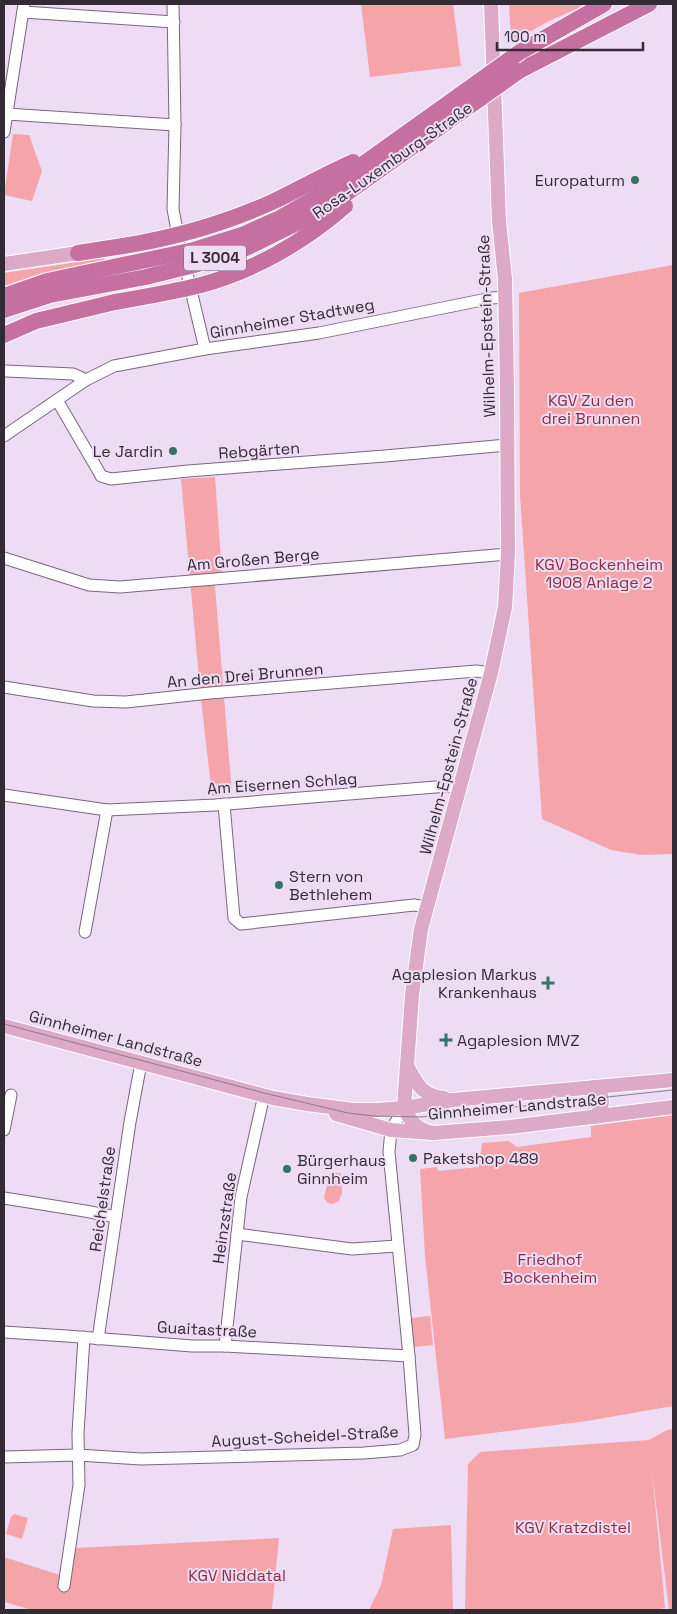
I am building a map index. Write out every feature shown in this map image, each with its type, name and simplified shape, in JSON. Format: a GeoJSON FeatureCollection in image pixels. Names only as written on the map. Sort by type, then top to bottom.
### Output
{"type":"FeatureCollection","features":[{"type":"Feature","properties":{"kind":"highway","name":"Rosa-Luxemburg-Straße"},"geometry":{"type":"LineString","coordinates":[[4,296],[47,281],[194,250],[242,235],[280,218],[317,197],[520,52],[604,4]]}},
{"type":"Feature","properties":{"kind":"highway","name":"Rosa-Luxemburg-Straße"},"geometry":{"type":"LineString","coordinates":[[4,310],[50,295],[146,277],[198,264],[246,248],[323,210],[519,72],[649,4]]}},
{"type":"Feature","properties":{"kind":"highway"},"geometry":{"type":"LineString","coordinates":[[78,253],[171,237],[229,220],[268,204],[344,166],[383,150]]}},
{"type":"Feature","properties":{"kind":"highway"},"geometry":{"type":"LineString","coordinates":[[4,335],[36,321],[203,284],[253,266],[294,244],[332,217],[404,153]]}},
{"type":"Feature","properties":{"kind":"main road","name":"Wilhelm-Epstein-Straße"},"geometry":{"type":"LineString","coordinates":[[404,1108],[414,970],[421,929],[491,673],[505,608],[508,554],[507,445],[501,298],[502,239],[499,221],[491,4]]}},
{"type":"Feature","properties":{"kind":"main road"},"geometry":{"type":"LineString","coordinates":[[4,264],[78,253]]}},
{"type":"Feature","properties":{"kind":"main road","name":"Ginnheimer Landstraße"},"geometry":{"type":"LineString","coordinates":[[4,1026],[264,1096],[354,1110],[404,1108],[452,1100],[673,1080]]}},
{"type":"Feature","properties":{"kind":"main road"},"geometry":{"type":"LineString","coordinates":[[406,1065],[420,1089],[435,1097],[452,1100]]}},
{"type":"Feature","properties":{"kind":"main road"},"geometry":{"type":"LineString","coordinates":[[594,1087],[600,1093],[602,1102],[601,1110],[595,1117]]}},
{"type":"Feature","properties":{"kind":"main road","name":"Ginnheimer Landstraße"},"geometry":{"type":"LineString","coordinates":[[307,1104],[356,1121],[391,1130],[432,1134],[510,1127],[673,1107]]}},
{"type":"Feature","properties":{"kind":"main road"},"geometry":{"type":"LineString","coordinates":[[404,1108],[418,1129],[432,1134]]}},
{"type":"Feature","properties":{"kind":"street"},"geometry":{"type":"LineString","coordinates":[[173,4],[175,125],[173,209],[178,239],[205,349]]}},
{"type":"Feature","properties":{"kind":"street"},"geometry":{"type":"LineString","coordinates":[[4,132],[24,8],[174,22]]}},
{"type":"Feature","properties":{"kind":"street"},"geometry":{"type":"LineString","coordinates":[[6,114],[175,125]]}},
{"type":"Feature","properties":{"kind":"street","name":"Ginnheimer Stadtweg"},"geometry":{"type":"LineString","coordinates":[[4,436],[86,380],[114,366],[205,349],[320,333],[501,298]]}},
{"type":"Feature","properties":{"kind":"street"},"geometry":{"type":"LineString","coordinates":[[6,371],[73,374],[86,380]]}},
{"type":"Feature","properties":{"kind":"street","name":"Rebgärten"},"geometry":{"type":"LineString","coordinates":[[57,400],[101,476],[111,479],[507,445]]}},
{"type":"Feature","properties":{"kind":"street","name":"Am Großen Berge"},"geometry":{"type":"LineString","coordinates":[[4,558],[89,585],[120,586],[508,554]]}},
{"type":"Feature","properties":{"kind":"street","name":"An den Drei Brunnen"},"geometry":{"type":"LineString","coordinates":[[4,687],[93,701],[126,702],[210,693],[476,671],[491,673]]}},
{"type":"Feature","properties":{"kind":"street","name":"Am Eisernen Schlag"},"geometry":{"type":"LineString","coordinates":[[4,795],[107,810],[224,804],[448,786],[458,790]]}},
{"type":"Feature","properties":{"kind":"street"},"geometry":{"type":"LineString","coordinates":[[224,804],[234,918],[238,923],[414,906],[427,907]]}},
{"type":"Feature","properties":{"kind":"street"},"geometry":{"type":"LineString","coordinates":[[85,932],[107,810]]}},
{"type":"Feature","properties":{"kind":"street","name":"Reichelstraße"},"geometry":{"type":"LineString","coordinates":[[98,1339],[130,1122],[141,1063]]}},
{"type":"Feature","properties":{"kind":"street"},"geometry":{"type":"LineString","coordinates":[[4,1130],[11,1095]]}},
{"type":"Feature","properties":{"kind":"street","name":"Heinzstraße"},"geometry":{"type":"LineString","coordinates":[[225,1346],[241,1197],[264,1096]]}},
{"type":"Feature","properties":{"kind":"street","name":"August-Scheidel-Straße"},"geometry":{"type":"LineString","coordinates":[[78,1456],[141,1459],[364,1453],[400,1450],[413,1445],[415,1435],[409,1356],[389,1161],[391,1130],[404,1108]]}},
{"type":"Feature","properties":{"kind":"street"},"geometry":{"type":"LineString","coordinates":[[4,1198],[116,1217]]}},
{"type":"Feature","properties":{"kind":"street"},"geometry":{"type":"LineString","coordinates":[[237,1234],[352,1249],[397,1246]]}},
{"type":"Feature","properties":{"kind":"street","name":"Guaitastraße"},"geometry":{"type":"LineString","coordinates":[[4,1332],[192,1346],[225,1346],[409,1356]]}},
{"type":"Feature","properties":{"kind":"street"},"geometry":{"type":"LineString","coordinates":[[64,1586],[79,1485],[79,1403],[84,1337]]}},
{"type":"Feature","properties":{"kind":"street"},"geometry":{"type":"LineString","coordinates":[[4,1457],[78,1456]]}},
{"type":"Feature","properties":{"kind":"green space"},"geometry":{"type":"Polygon","coordinates":[[[361,4],[453,4],[461,66],[370,77],[361,4]]]}},
{"type":"Feature","properties":{"kind":"green space"},"geometry":{"type":"Polygon","coordinates":[[[509,4],[568,4],[583,6],[549,21],[511,42],[509,4]]]}},
{"type":"Feature","properties":{"kind":"green space"},"geometry":{"type":"Polygon","coordinates":[[[13,134],[29,135],[42,171],[32,201],[4,195],[13,134]]]}},
{"type":"Feature","properties":{"kind":"green space"},"geometry":{"type":"Polygon","coordinates":[[[104,258],[105,262],[34,276],[4,286],[4,273],[104,258]]]}},
{"type":"Feature","properties":{"kind":"green space","name":"KGV Bockenheim 1908 Anlage 2"},"geometry":{"type":"Polygon","coordinates":[[[673,265],[673,854],[642,855],[611,850],[542,819],[520,495],[519,293],[673,265]]]}},
{"type":"Feature","properties":{"kind":"green space"},"geometry":{"type":"Polygon","coordinates":[[[215,477],[222,574],[214,574],[232,794],[212,796],[200,690],[181,479],[215,477]]]}},
{"type":"Feature","properties":{"kind":"green space","name":"Friedhof Bockenheim"},"geometry":{"type":"Polygon","coordinates":[[[673,1115],[673,1406],[587,1421],[445,1439],[425,1256],[420,1169],[437,1167],[438,1171],[479,1167],[482,1143],[509,1141],[517,1147],[591,1137],[591,1126],[673,1115]]]}},
{"type":"Feature","properties":{"kind":"green space"},"geometry":{"type":"Polygon","coordinates":[[[330,1173],[341,1173],[342,1193],[339,1201],[332,1204],[328,1203],[324,1198],[330,1173]]]}},
{"type":"Feature","properties":{"kind":"green space"},"geometry":{"type":"Polygon","coordinates":[[[430,1316],[433,1345],[414,1347],[410,1318],[430,1316]]]}},
{"type":"Feature","properties":{"kind":"green space","name":"KGV Kratzdistel"},"geometry":{"type":"Polygon","coordinates":[[[673,1429],[673,1610],[669,1610],[652,1471],[665,1608],[654,1610],[465,1610],[468,1464],[480,1452],[649,1440],[667,1430],[673,1429]]]}},
{"type":"Feature","properties":{"kind":"green space"},"geometry":{"type":"Polygon","coordinates":[[[14,1514],[28,1518],[22,1539],[6,1534],[11,1517],[14,1514]]]}},
{"type":"Feature","properties":{"kind":"green space"},"geometry":{"type":"Polygon","coordinates":[[[451,1525],[453,1610],[369,1610],[381,1585],[393,1529],[451,1525]]]}},
{"type":"Feature","properties":{"kind":"green space","name":"KGV Niddatal"},"geometry":{"type":"Polygon","coordinates":[[[279,1538],[272,1609],[274,1610],[32,1610],[4,1602],[4,1557],[69,1578],[75,1548],[279,1538]]]}},
{"type":"Feature","properties":{"kind":"tram line"},"geometry":{"type":"LineString","coordinates":[[4,1024],[264,1093],[348,1113],[374,1116],[421,1117],[673,1090]]}},
{"type":"Feature","properties":{"kind":"place","name":"Europaturm"},"geometry":{"type":"Point","coordinates":[635,180]}},
{"type":"Feature","properties":{"kind":"place","name":"Le Jardin"},"geometry":{"type":"Point","coordinates":[173,451]}},
{"type":"Feature","properties":{"kind":"place","name":"Stern von Bethlehem"},"geometry":{"type":"Point","coordinates":[279,885]}},
{"type":"Feature","properties":{"kind":"place","name":"Agaplesion Markus Krankenhaus"},"geometry":{"type":"Point","coordinates":[548,983]}},
{"type":"Feature","properties":{"kind":"place","name":"Agaplesion MVZ"},"geometry":{"type":"Point","coordinates":[446,1040]}},
{"type":"Feature","properties":{"kind":"place","name":"Paketshop 489"},"geometry":{"type":"Point","coordinates":[413,1158]}},
{"type":"Feature","properties":{"kind":"place","name":"Bürgerhaus Ginnheim"},"geometry":{"type":"Point","coordinates":[287,1169]}},
{"type":"Feature","properties":{"kind":"park label","name":"KGV Zu den drei Brunnen"},"geometry":{"type":"Point","coordinates":[591,409]}}]}
